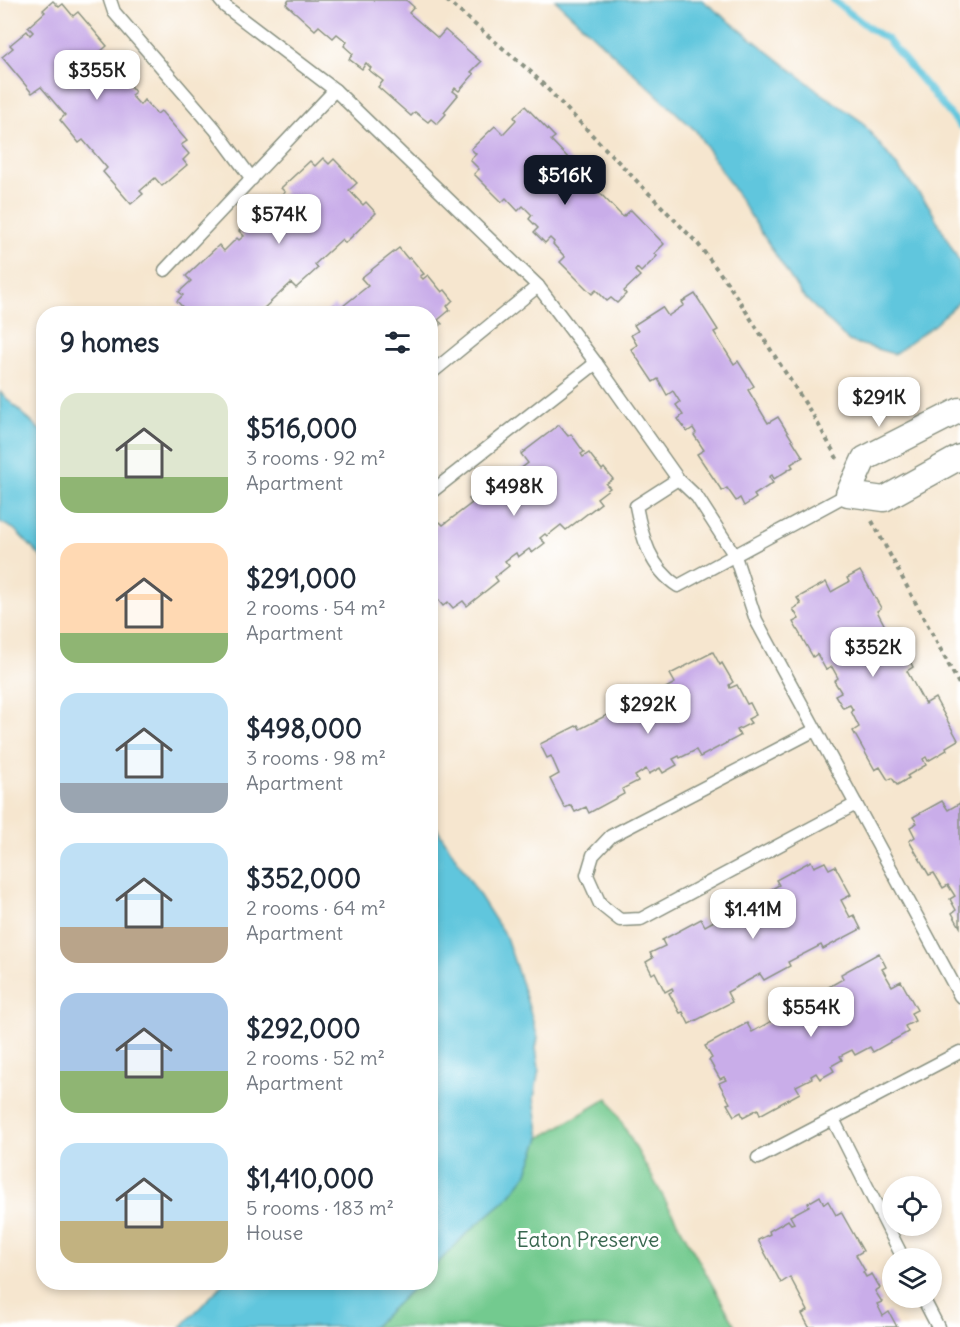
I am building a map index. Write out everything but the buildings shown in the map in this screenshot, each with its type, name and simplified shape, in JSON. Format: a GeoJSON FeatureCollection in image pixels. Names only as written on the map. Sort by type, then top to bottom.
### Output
{"type":"FeatureCollection","features":[{"type":"Feature","properties":{"kind":"street"},"geometry":{"type":"LineString","coordinates":[[960,410],[864,459],[853,492],[884,499],[960,457]]}},
{"type":"Feature","properties":{"kind":"lane"},"geometry":{"type":"LineString","coordinates":[[110,0],[114,12],[215,129],[252,179]]}},
{"type":"Feature","properties":{"kind":"lane"},"geometry":{"type":"LineString","coordinates":[[220,0],[226,7],[335,90],[538,286],[678,479],[697,496],[735,556],[756,620],[960,996]]}},
{"type":"Feature","properties":{"kind":"lane"},"geometry":{"type":"LineString","coordinates":[[165,270],[335,90]]}},
{"type":"Feature","properties":{"kind":"lane"},"geometry":{"type":"LineString","coordinates":[[438,367],[538,286]]}},
{"type":"Feature","properties":{"kind":"lane"},"geometry":{"type":"LineString","coordinates":[[438,487],[596,363]]}},
{"type":"Feature","properties":{"kind":"lane"},"geometry":{"type":"LineString","coordinates":[[678,479],[636,506],[642,538],[663,576],[678,586],[853,492]]}},
{"type":"Feature","properties":{"kind":"lane"},"geometry":{"type":"LineString","coordinates":[[815,730],[611,836],[593,855],[587,875],[600,904],[620,920],[641,920],[856,804]]}},
{"type":"Feature","properties":{"kind":"lane"},"geometry":{"type":"LineString","coordinates":[[758,1158],[960,1053]]}},
{"type":"Feature","properties":{"kind":"lane"},"geometry":{"type":"LineString","coordinates":[[833,1119],[898,1248]]}},
{"type":"Feature","properties":{"kind":"lane"},"geometry":{"type":"LineString","coordinates":[[928,1308],[938,1327]]}},
{"type":"Feature","properties":{"kind":"path"},"geometry":{"type":"LineString","coordinates":[[446,0],[531,72],[698,244],[729,285],[816,420],[960,686]]}},
{"type":"Feature","properties":{"kind":"green space","name":"Eaton Preserve"},"geometry":{"type":"Polygon","coordinates":[[[608,1098],[736,1327],[373,1327],[411,1290],[438,1290],[438,1263],[468,1232],[507,1199],[526,1175],[540,1138],[608,1098]]]}},
{"type":"Feature","properties":{"kind":"water"},"geometry":{"type":"Polygon","coordinates":[[[555,0],[702,0],[821,93],[861,121],[929,206],[960,263],[960,301],[934,325],[894,354],[849,341],[801,294],[696,131],[555,0]]]}},
{"type":"Feature","properties":{"kind":"water"},"geometry":{"type":"Polygon","coordinates":[[[0,392],[36,426],[36,552],[14,529],[0,522],[0,392]]]}},
{"type":"Feature","properties":{"kind":"water"},"geometry":{"type":"Polygon","coordinates":[[[438,830],[506,937],[538,1038],[536,1048],[539,1069],[534,1098],[540,1138],[526,1175],[507,1199],[468,1232],[438,1263],[438,830]]]}},
{"type":"Feature","properties":{"kind":"water"},"geometry":{"type":"Polygon","coordinates":[[[217,1290],[411,1290],[373,1327],[181,1327],[217,1290]]]}},
{"type":"Feature","properties":{"kind":"waterway"},"geometry":{"type":"LineString","coordinates":[[833,0],[887,39],[960,126]]}}]}
